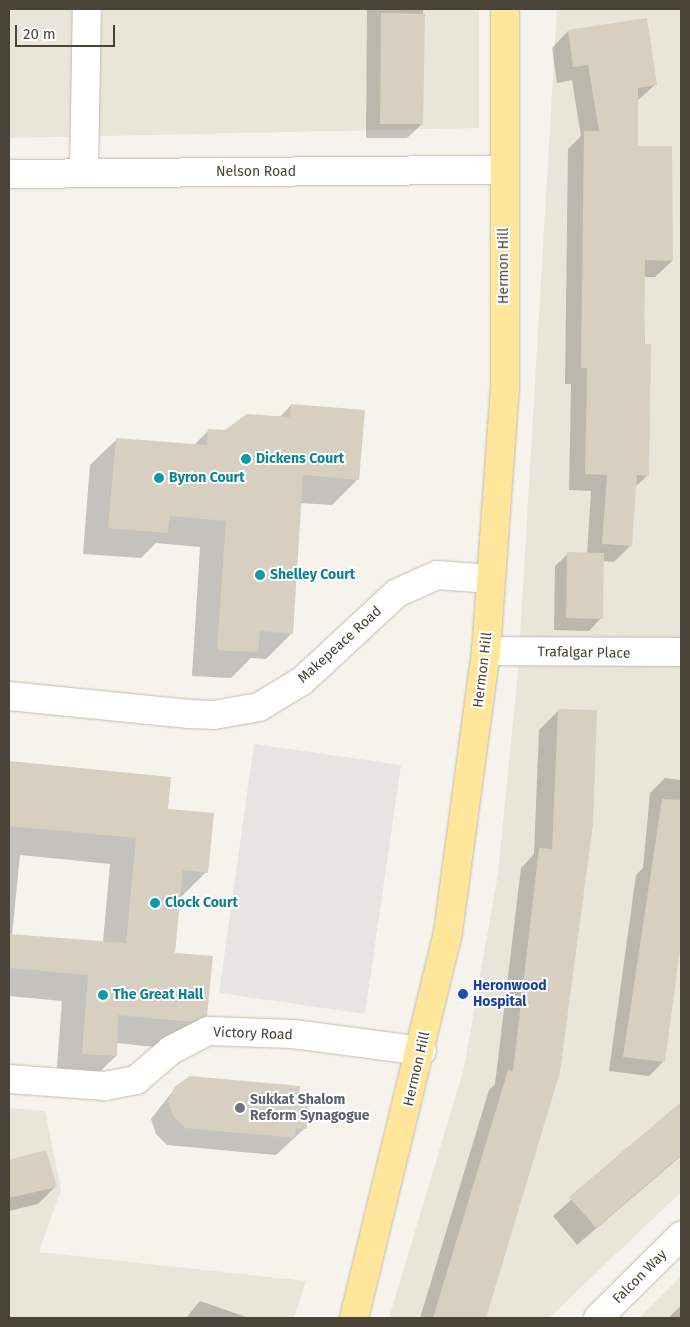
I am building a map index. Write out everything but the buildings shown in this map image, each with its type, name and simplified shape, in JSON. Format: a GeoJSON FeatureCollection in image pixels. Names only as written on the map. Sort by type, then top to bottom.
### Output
{"type":"FeatureCollection","features":[{"type":"Feature","properties":{"kind":"main road","name":"Hermon Hill"},"geometry":{"type":"LineString","coordinates":[[354,1318],[422,1051],[448,932],[486,651],[505,389],[505,9]]}},
{"type":"Feature","properties":{"kind":"street"},"geometry":{"type":"LineString","coordinates":[[84,173],[87,9]]}},
{"type":"Feature","properties":{"kind":"street","name":"Nelson Road"},"geometry":{"type":"LineString","coordinates":[[9,174],[504,170]]}},
{"type":"Feature","properties":{"kind":"street","name":"Makepeace Road"},"geometry":{"type":"LineString","coordinates":[[9,696],[189,714],[214,715],[259,707],[302,681],[397,593],[437,575],[491,580]]}},
{"type":"Feature","properties":{"kind":"street","name":"Trafalgar Place"},"geometry":{"type":"LineString","coordinates":[[486,651],[681,652]]}},
{"type":"Feature","properties":{"kind":"street","name":"Victory Road"},"geometry":{"type":"LineString","coordinates":[[9,1079],[105,1086],[136,1080],[171,1050],[208,1031],[293,1034],[422,1051]]}},
{"type":"Feature","properties":{"kind":"street","name":"Falcon Way"},"geometry":{"type":"LineString","coordinates":[[599,1318],[681,1236]]}},
{"type":"Feature","properties":{"kind":"shaded area"},"geometry":{"type":"Polygon","coordinates":[[[9,9],[479,9],[479,128],[9,138],[9,9]]]}},
{"type":"Feature","properties":{"kind":"shaded area"},"geometry":{"type":"Polygon","coordinates":[[[557,9],[681,9],[681,1192],[549,1318],[389,1318],[464,1068],[498,873],[518,672],[557,9]]]}},
{"type":"Feature","properties":{"kind":"shaded area"},"geometry":{"type":"Polygon","coordinates":[[[254,744],[401,765],[365,1014],[219,993],[254,744]]]}},
{"type":"Feature","properties":{"kind":"shaded area"},"geometry":{"type":"Polygon","coordinates":[[[9,1108],[45,1111],[61,1190],[39,1252],[306,1281],[294,1318],[9,1318],[9,1108]]]}},
{"type":"Feature","properties":{"kind":"shaded area"},"geometry":{"type":"Polygon","coordinates":[[[681,1277],[681,1318],[639,1318],[681,1277]]]}},
{"type":"Feature","properties":{"kind":"place","name":"Dickens Court"},"geometry":{"type":"Point","coordinates":[246,459]}},
{"type":"Feature","properties":{"kind":"place","name":"Byron Court"},"geometry":{"type":"Point","coordinates":[159,478]}},
{"type":"Feature","properties":{"kind":"place","name":"Shelley Court"},"geometry":{"type":"Point","coordinates":[260,575]}},
{"type":"Feature","properties":{"kind":"place","name":"Clock Court"},"geometry":{"type":"Point","coordinates":[155,903]}},
{"type":"Feature","properties":{"kind":"place","name":"Heronwood Hospital"},"geometry":{"type":"Point","coordinates":[463,994]}},
{"type":"Feature","properties":{"kind":"place","name":"The Great Hall"},"geometry":{"type":"Point","coordinates":[103,995]}},
{"type":"Feature","properties":{"kind":"place","name":"Sukkat Shalom Reform Synagogue"},"geometry":{"type":"Point","coordinates":[240,1108]}}]}
